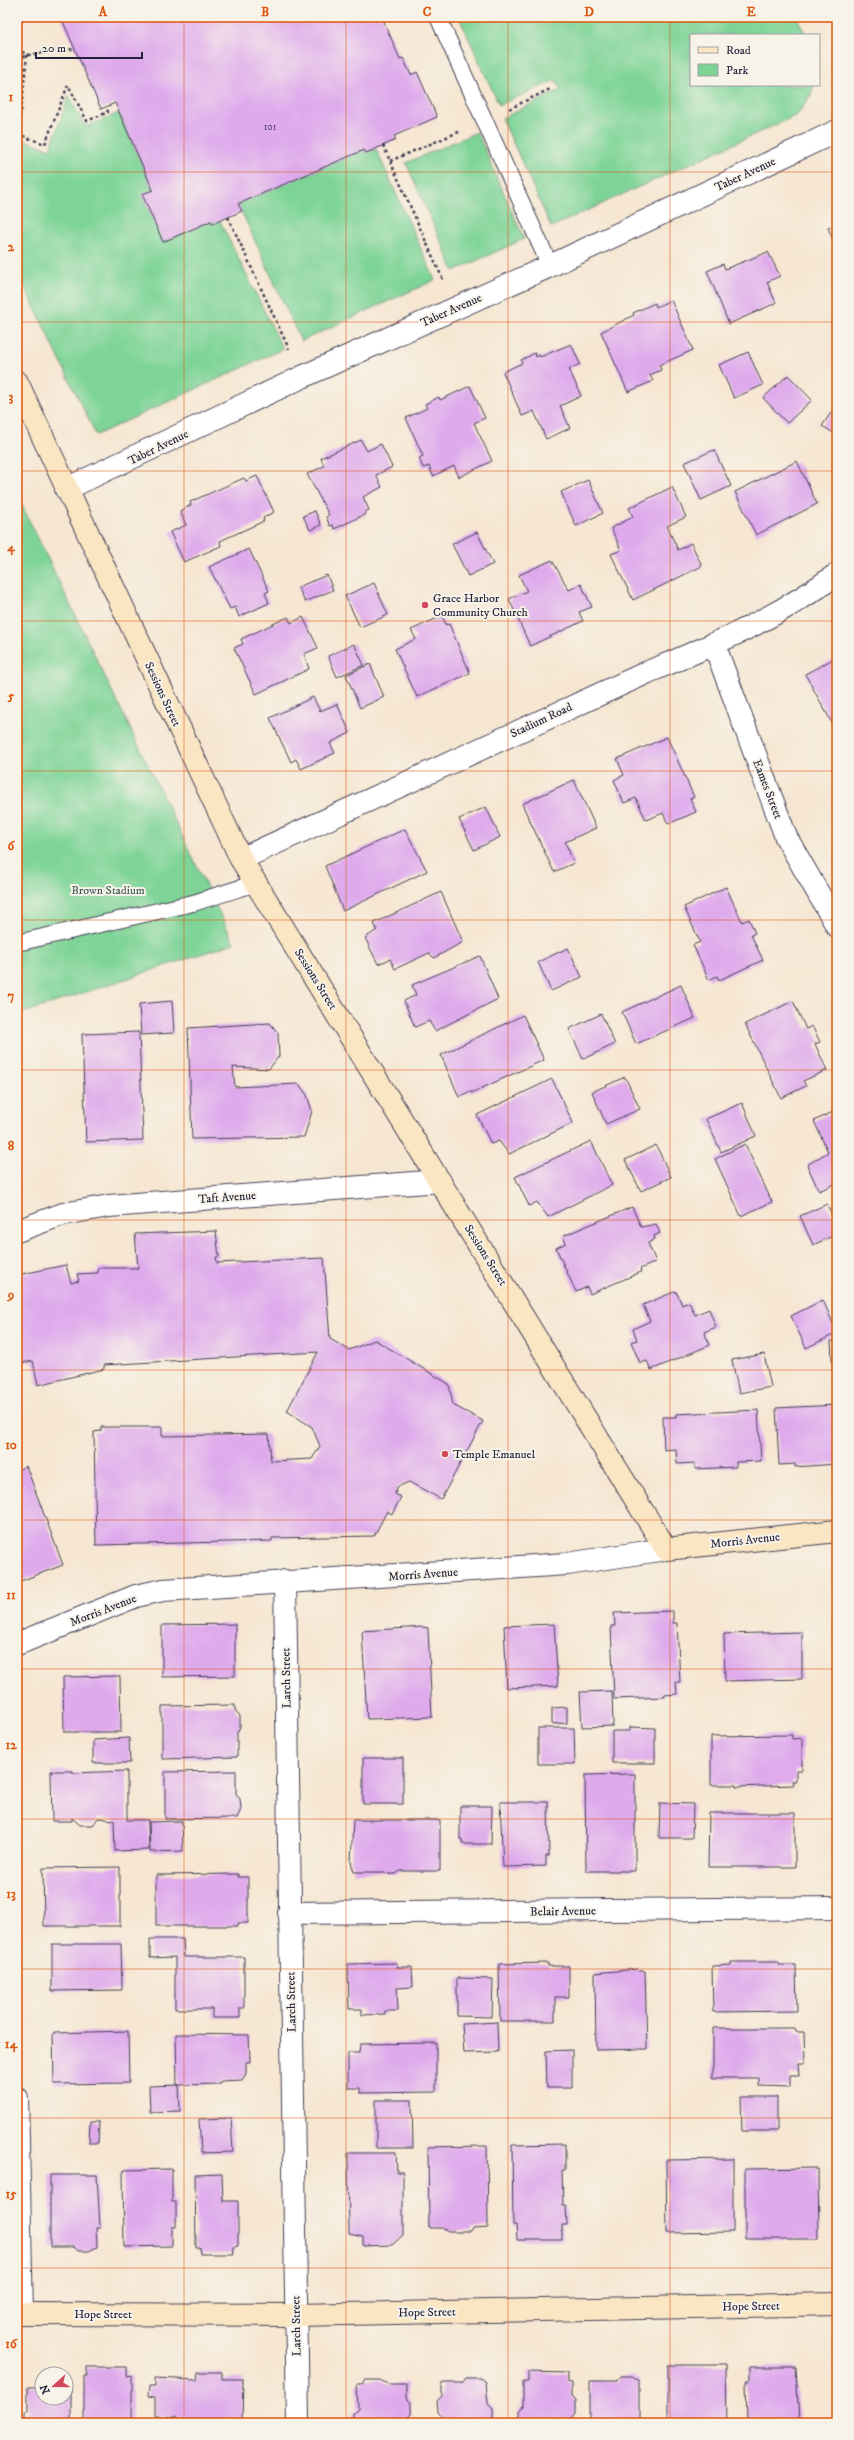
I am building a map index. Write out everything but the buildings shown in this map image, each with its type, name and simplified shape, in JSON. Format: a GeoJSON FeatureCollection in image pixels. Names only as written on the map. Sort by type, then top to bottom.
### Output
{"type":"FeatureCollection","features":[{"type":"Feature","properties":{"kind":"street","name":"Taber Avenue"},"geometry":{"type":"LineString","coordinates":[[66,489],[302,377],[550,266],[837,131]]}},
{"type":"Feature","properties":{"kind":"street","name":"Sessions Street"},"geometry":{"type":"LineString","coordinates":[[17,382],[66,489],[241,858],[666,1549]]}},
{"type":"Feature","properties":{"kind":"street","name":"Stadium Road"},"geometry":{"type":"LineString","coordinates":[[241,858],[648,672],[714,644],[786,609],[837,574]]}},
{"type":"Feature","properties":{"kind":"street","name":"Eames Street"},"geometry":{"type":"LineString","coordinates":[[714,644],[786,836],[837,926]]}},
{"type":"Feature","properties":{"kind":"street","name":"Taft Avenue"},"geometry":{"type":"LineString","coordinates":[[17,1231],[63,1214],[109,1206],[440,1181]]}},
{"type":"Feature","properties":{"kind":"street","name":"Morris Avenue"},"geometry":{"type":"LineString","coordinates":[[17,1644],[136,1596],[163,1590],[567,1564],[666,1549],[837,1531]]}},
{"type":"Feature","properties":{"kind":"street","name":"Larch Street"},"geometry":{"type":"LineString","coordinates":[[285,1581],[298,2423]]}},
{"type":"Feature","properties":{"kind":"street","name":"Belair Avenue"},"geometry":{"type":"LineString","coordinates":[[289,1913],[837,1908]]}},
{"type":"Feature","properties":{"kind":"street"},"geometry":{"type":"LineString","coordinates":[[17,2098],[19,2314]]}},
{"type":"Feature","properties":{"kind":"street","name":"Hope Street"},"geometry":{"type":"LineString","coordinates":[[19,2314],[296,2315],[837,2304]]}},
{"type":"Feature","properties":{"kind":"lane"},"geometry":{"type":"LineString","coordinates":[[438,17],[550,266]]}},
{"type":"Feature","properties":{"kind":"lane"},"geometry":{"type":"LineString","coordinates":[[17,943],[193,903],[256,883]]}},
{"type":"Feature","properties":{"kind":"path"},"geometry":{"type":"LineString","coordinates":[[17,48],[27,55]]}},
{"type":"Feature","properties":{"kind":"path"},"geometry":{"type":"LineString","coordinates":[[17,60],[27,55],[74,48]]}},
{"type":"Feature","properties":{"kind":"path"},"geometry":{"type":"LineString","coordinates":[[17,122],[21,113],[27,55]]}},
{"type":"Feature","properties":{"kind":"path"},"geometry":{"type":"LineString","coordinates":[[17,134],[45,144],[68,85],[87,122],[108,112],[106,107]]}},
{"type":"Feature","properties":{"kind":"path"},"geometry":{"type":"LineString","coordinates":[[390,161],[484,121],[550,89]]}},
{"type":"Feature","properties":{"kind":"path"},"geometry":{"type":"LineString","coordinates":[[383,145],[455,308]]}},
{"type":"Feature","properties":{"kind":"path"},"geometry":{"type":"LineString","coordinates":[[228,217],[302,377]]}},
{"type":"Feature","properties":{"kind":"green space"},"geometry":{"type":"Polygon","coordinates":[[[459,17],[797,17],[806,34],[690,34],[690,86],[814,86],[811,95],[797,115],[551,227],[502,118],[561,90],[556,80],[499,105],[459,17]]]}},
{"type":"Feature","properties":{"kind":"green space"},"geometry":{"type":"Polygon","coordinates":[[[69,96],[85,127],[119,113],[153,190],[142,195],[163,242],[211,221],[212,224],[220,221],[283,349],[96,435],[17,271],[17,151],[21,139],[50,149],[69,96]]]}},
{"type":"Feature","properties":{"kind":"green space"},"geometry":{"type":"Polygon","coordinates":[[[477,132],[524,239],[454,271],[406,163],[477,132]]]}},
{"type":"Feature","properties":{"kind":"green space"},"geometry":{"type":"Polygon","coordinates":[[[376,149],[435,280],[301,341],[238,204],[364,150],[366,153],[376,149]]]}},
{"type":"Feature","properties":{"kind":"green space","name":"Brown Stadium"},"geometry":{"type":"Polygon","coordinates":[[[17,495],[234,943],[17,1015],[17,495]]]}},
{"type":"Feature","properties":{"kind":"place","name":"Grace Harbor Community Church"},"geometry":{"type":"Point","coordinates":[425,605]}},
{"type":"Feature","properties":{"kind":"place","name":"Temple Emanuel"},"geometry":{"type":"Point","coordinates":[445,1454]}}]}
